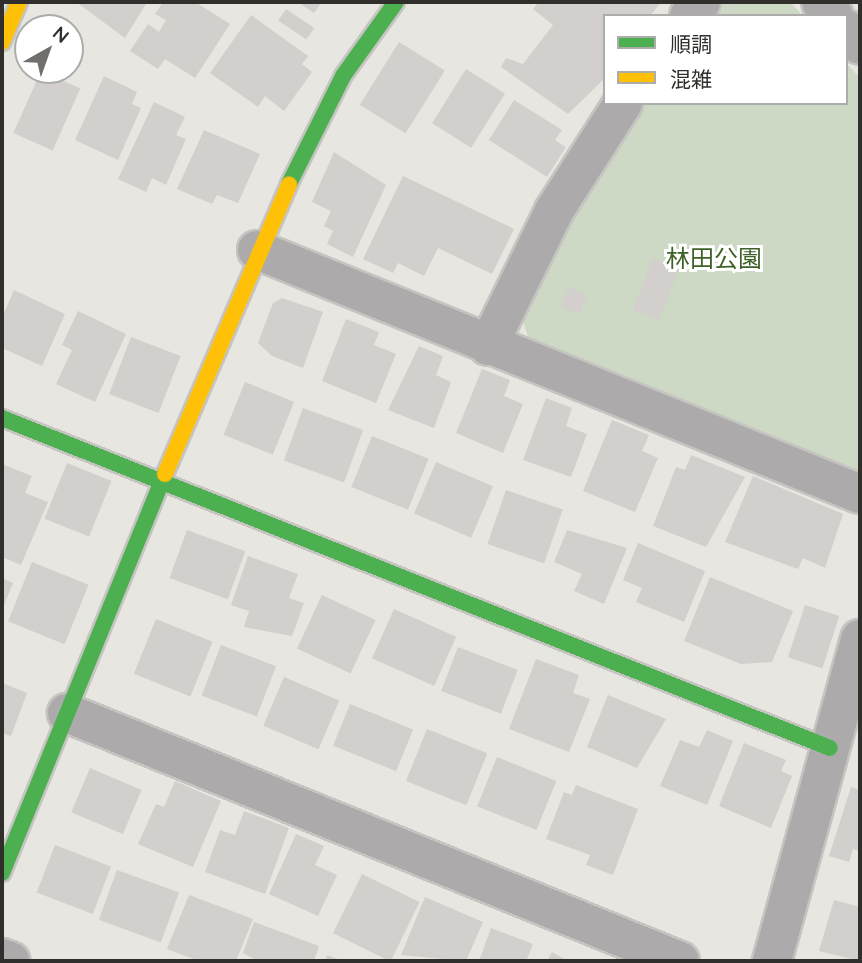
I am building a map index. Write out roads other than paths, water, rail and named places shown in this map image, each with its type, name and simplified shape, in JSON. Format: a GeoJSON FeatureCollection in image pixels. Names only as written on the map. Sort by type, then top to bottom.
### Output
{"type":"FeatureCollection","features":[{"type":"Feature","properties":{"kind":"street"},"geometry":{"type":"LineString","coordinates":[[2,42],[19,2]]}},
{"type":"Feature","properties":{"kind":"street"},"geometry":{"type":"LineString","coordinates":[[2,873],[257,250],[343,76],[396,2]]}},
{"type":"Feature","properties":{"kind":"street"},"geometry":{"type":"LineString","coordinates":[[848,31],[860,45]]}},
{"type":"Feature","properties":{"kind":"street"},"geometry":{"type":"LineString","coordinates":[[488,346],[554,211],[621,105]]}},
{"type":"Feature","properties":{"kind":"street"},"geometry":{"type":"LineString","coordinates":[[257,250],[488,346],[860,494]]}},
{"type":"Feature","properties":{"kind":"street"},"geometry":{"type":"LineString","coordinates":[[2,418],[831,748]]}},
{"type":"Feature","properties":{"kind":"street"},"geometry":{"type":"LineString","coordinates":[[772,961],[860,639]]}},
{"type":"Feature","properties":{"kind":"street"},"geometry":{"type":"LineString","coordinates":[[67,713],[680,961]]}},
{"type":"Feature","properties":{"kind":"street"},"geometry":{"type":"LineString","coordinates":[[2,958],[10,961]]}},
{"type":"Feature","properties":{"kind":"park label","name":"林田公園"},"geometry":{"type":"Point","coordinates":[714,259]}}]}
